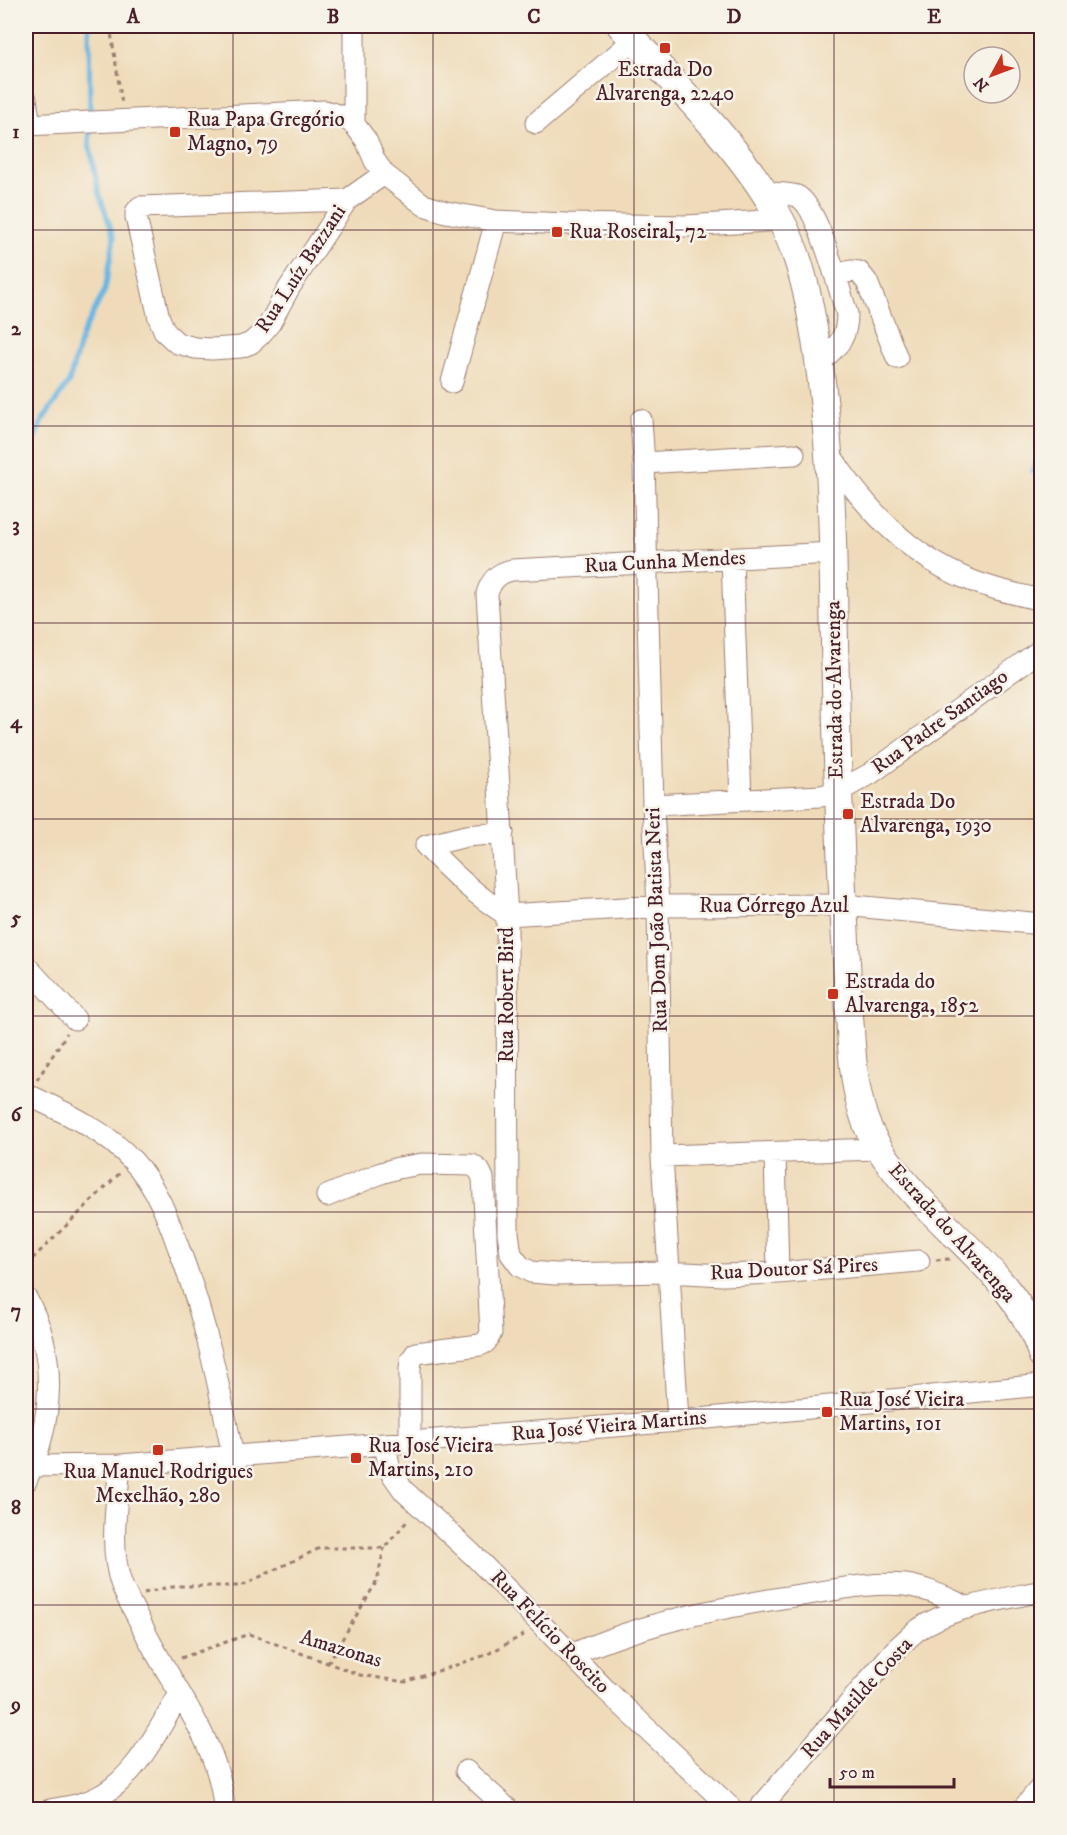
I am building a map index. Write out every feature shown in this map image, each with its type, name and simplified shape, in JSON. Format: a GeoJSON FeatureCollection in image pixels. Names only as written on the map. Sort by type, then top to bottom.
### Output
{"type":"FeatureCollection","features":[{"type":"Feature","properties":{"kind":"main road","name":"Estrada do Alvarenga"},"geometry":{"type":"LineString","coordinates":[[627,33],[731,147],[765,192],[781,220],[798,260],[807,293],[819,363],[829,453],[837,792],[854,1072],[864,1119],[878,1149],[936,1218],[979,1257],[1006,1289],[1028,1321],[1041,1355]]}},
{"type":"Feature","properties":{"kind":"street"},"geometry":{"type":"LineString","coordinates":[[354,26],[354,124]]}},
{"type":"Feature","properties":{"kind":"street"},"geometry":{"type":"LineString","coordinates":[[536,123],[627,33]]}},
{"type":"Feature","properties":{"kind":"street"},"geometry":{"type":"LineString","coordinates":[[26,99],[28,125],[325,111],[341,116],[354,124],[366,140],[375,162],[384,174],[424,205],[446,212],[496,221],[687,226],[781,220]]}},
{"type":"Feature","properties":{"kind":"street","name":"Rua Luíz Bazzani"},"geometry":{"type":"LineString","coordinates":[[347,200],[143,206],[137,209],[136,217],[147,271],[165,332],[177,343],[195,348],[212,350],[251,343],[260,335],[347,200],[384,174]]}},
{"type":"Feature","properties":{"kind":"street"},"geometry":{"type":"LineString","coordinates":[[765,192],[798,196],[807,204],[816,221],[848,314],[847,329],[839,344],[819,363]]}},
{"type":"Feature","properties":{"kind":"street"},"geometry":{"type":"LineString","coordinates":[[452,382],[496,221]]}},
{"type":"Feature","properties":{"kind":"street"},"geometry":{"type":"LineString","coordinates":[[835,275],[851,271],[859,272],[867,282],[897,358]]}},
{"type":"Feature","properties":{"kind":"street","name":"Rua Dom João Batista Neri"},"geometry":{"type":"LineString","coordinates":[[641,420],[658,906],[662,1156],[678,1421]]}},
{"type":"Feature","properties":{"kind":"street"},"geometry":{"type":"LineString","coordinates":[[829,453],[848,483],[879,518],[906,542],[937,564],[974,582],[1041,600]]}},
{"type":"Feature","properties":{"kind":"street"},"geometry":{"type":"LineString","coordinates":[[644,463],[794,454]]}},
{"type":"Feature","properties":{"kind":"street"},"geometry":{"type":"LineString","coordinates":[[830,496],[846,495],[868,506]]}},
{"type":"Feature","properties":{"kind":"street","name":"Rua Cunha Mendes"},"geometry":{"type":"LineString","coordinates":[[499,575],[512,570],[833,553]]}},
{"type":"Feature","properties":{"kind":"street"},"geometry":{"type":"LineString","coordinates":[[732,559],[741,800]]}},
{"type":"Feature","properties":{"kind":"street","name":"Rua Robert Bird"},"geometry":{"type":"LineString","coordinates":[[499,575],[489,585],[487,594],[507,915],[508,1233],[511,1254],[519,1266],[531,1272],[555,1274],[668,1272]]}},
{"type":"Feature","properties":{"kind":"street","name":"Rua Padre Santiago"},"geometry":{"type":"LineString","coordinates":[[653,805],[821,796],[837,792],[878,769],[1041,649]]}},
{"type":"Feature","properties":{"kind":"street"},"geometry":{"type":"LineString","coordinates":[[503,833],[466,836],[426,846],[466,886],[507,915]]}},
{"type":"Feature","properties":{"kind":"street","name":"Rua Córrego Azul"},"geometry":{"type":"LineString","coordinates":[[507,915],[658,906],[844,905],[1041,924]]}},
{"type":"Feature","properties":{"kind":"street"},"geometry":{"type":"LineString","coordinates":[[26,966],[75,1019]]}},
{"type":"Feature","properties":{"kind":"street"},"geometry":{"type":"LineString","coordinates":[[27,1094],[80,1121],[110,1141],[132,1161],[151,1184],[189,1273],[215,1365],[233,1456]]}},
{"type":"Feature","properties":{"kind":"street"},"geometry":{"type":"LineString","coordinates":[[662,1156],[878,1149]]}},
{"type":"Feature","properties":{"kind":"street"},"geometry":{"type":"LineString","coordinates":[[775,1153],[778,1273]]}},
{"type":"Feature","properties":{"kind":"street"},"geometry":{"type":"LineString","coordinates":[[327,1196],[381,1173],[422,1164],[472,1165],[479,1170],[483,1178],[491,1333],[486,1342],[480,1345],[416,1353],[411,1360],[410,1369],[410,1442]]}},
{"type":"Feature","properties":{"kind":"street","name":"Rua Doutor Sá Pires"},"geometry":{"type":"LineString","coordinates":[[668,1272],[723,1275],[778,1273],[919,1261]]}},
{"type":"Feature","properties":{"kind":"street"},"geometry":{"type":"LineString","coordinates":[[26,1298],[34,1313],[48,1359],[50,1393],[45,1429],[29,1473]]}},
{"type":"Feature","properties":{"kind":"street","name":"Rua José Vieira Martins"},"geometry":{"type":"LineString","coordinates":[[29,1473],[678,1421],[1041,1385]]}},
{"type":"Feature","properties":{"kind":"street","name":"Rua Felício Roscito"},"geometry":{"type":"LineString","coordinates":[[385,1444],[393,1477],[404,1491],[473,1555],[571,1655],[733,1809]]}},
{"type":"Feature","properties":{"kind":"street"},"geometry":{"type":"LineString","coordinates":[[120,1465],[116,1560],[121,1583],[163,1665],[200,1728],[212,1756],[224,1796],[224,1809]]}},
{"type":"Feature","properties":{"kind":"street"},"geometry":{"type":"LineString","coordinates":[[571,1655],[624,1635],[729,1606],[882,1584],[906,1585],[932,1592],[969,1608]]}},
{"type":"Feature","properties":{"kind":"street","name":"Rua Matilde Costa"},"geometry":{"type":"LineString","coordinates":[[758,1809],[895,1650],[917,1631],[940,1618],[969,1608],[1041,1591]]}},
{"type":"Feature","properties":{"kind":"street"},"geometry":{"type":"LineString","coordinates":[[50,1809],[74,1806],[100,1796],[122,1779],[142,1754],[180,1694]]}},
{"type":"Feature","properties":{"kind":"street"},"geometry":{"type":"LineString","coordinates":[[466,1771],[509,1809]]}},
{"type":"Feature","properties":{"kind":"street"},"geometry":{"type":"LineString","coordinates":[[1022,1809],[1041,1785]]}},
{"type":"Feature","properties":{"kind":"path"},"geometry":{"type":"LineString","coordinates":[[110,26],[120,84],[114,122]]}},
{"type":"Feature","properties":{"kind":"path"},"geometry":{"type":"LineString","coordinates":[[27,1094],[75,1019]]}},
{"type":"Feature","properties":{"kind":"path"},"geometry":{"type":"LineString","coordinates":[[26,1265],[132,1161]]}},
{"type":"Feature","properties":{"kind":"path"},"geometry":{"type":"LineString","coordinates":[[328,1663],[377,1581],[384,1548],[420,1507]]}},
{"type":"Feature","properties":{"kind":"path"},"geometry":{"type":"LineString","coordinates":[[128,1598],[165,1587],[242,1586],[320,1548],[384,1548]]}},
{"type":"Feature","properties":{"kind":"path","name":"Amazonas"},"geometry":{"type":"LineString","coordinates":[[163,1665],[249,1635],[360,1675],[405,1682],[486,1655],[542,1625]]}},
{"type":"Feature","properties":{"kind":"waterway"},"geometry":{"type":"LineString","coordinates":[[89,26],[90,118]]}},
{"type":"Feature","properties":{"kind":"waterway"},"geometry":{"type":"LineString","coordinates":[[26,475],[27,458],[42,421],[69,382],[82,335],[105,290],[114,238],[99,193],[89,143],[90,127]]}},
{"type":"Feature","properties":{"kind":"waterway"},"geometry":{"type":"LineString","coordinates":[[1032,471],[1042,452]]}},
{"type":"Feature","properties":{"kind":"place","name":"Estrada Do Alvarenga, 2240"},"geometry":{"type":"Point","coordinates":[665,48]}},
{"type":"Feature","properties":{"kind":"place","name":"Rua Papa Gregório Magno, 79"},"geometry":{"type":"Point","coordinates":[175,132]}},
{"type":"Feature","properties":{"kind":"place","name":"Rua Roseiral, 72"},"geometry":{"type":"Point","coordinates":[557,232]}},
{"type":"Feature","properties":{"kind":"place","name":"Estrada Do Alvarenga, 1930"},"geometry":{"type":"Point","coordinates":[848,814]}},
{"type":"Feature","properties":{"kind":"place","name":"Estrada do Alvarenga, 1852"},"geometry":{"type":"Point","coordinates":[833,994]}},
{"type":"Feature","properties":{"kind":"place","name":"Rua José Vieira Martins, 101"},"geometry":{"type":"Point","coordinates":[827,1412]}},
{"type":"Feature","properties":{"kind":"place","name":"Rua Manuel Rodrigues Mexelhão, 280"},"geometry":{"type":"Point","coordinates":[158,1450]}},
{"type":"Feature","properties":{"kind":"place","name":"Rua José Vieira Martins, 210"},"geometry":{"type":"Point","coordinates":[356,1458]}}]}
